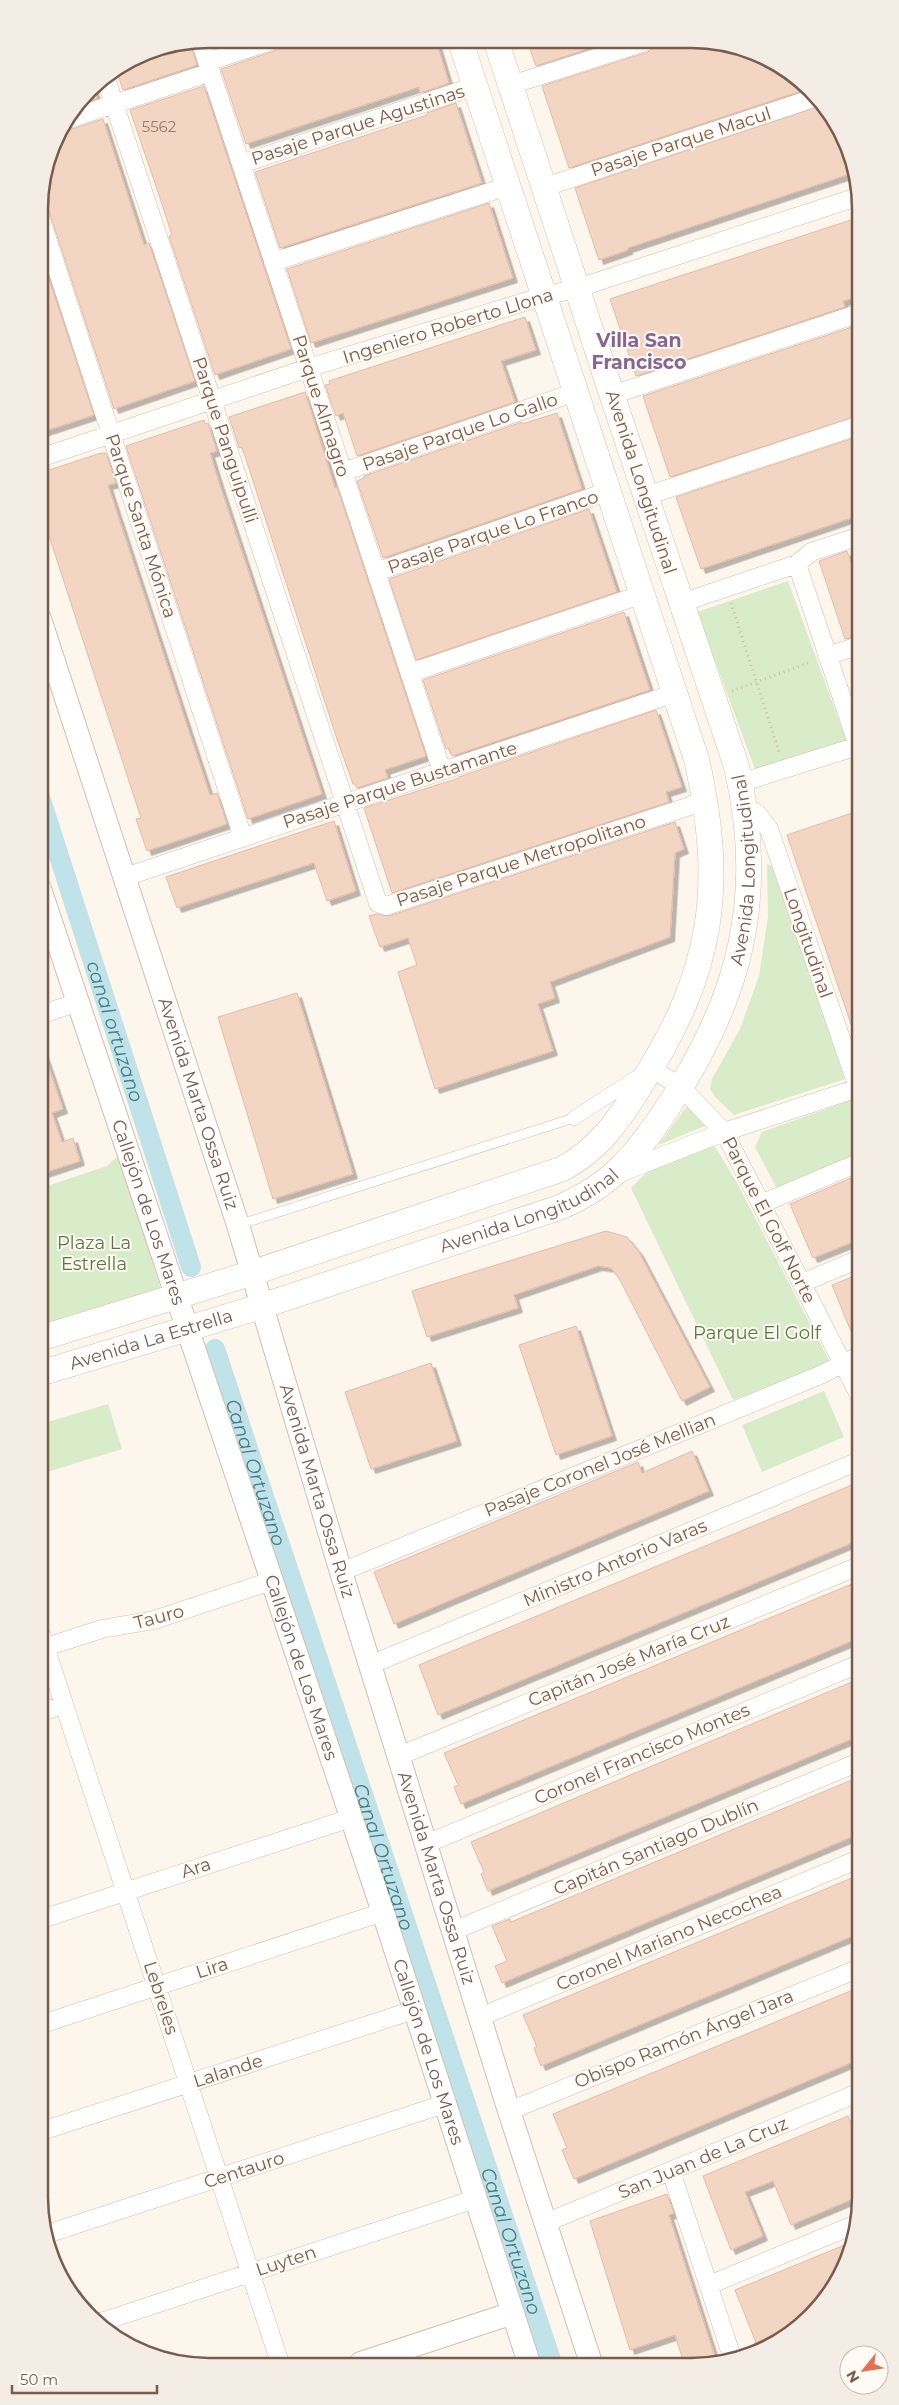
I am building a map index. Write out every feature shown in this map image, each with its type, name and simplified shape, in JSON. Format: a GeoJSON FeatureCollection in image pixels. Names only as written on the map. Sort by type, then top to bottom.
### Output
{"type":"FeatureCollection","features":[{"type":"Feature","properties":{"kind":"main road","name":"Avenida Longitudinal"},"geometry":{"type":"LineString","coordinates":[[252,1273],[562,1169],[583,1156],[609,1132],[652,1068],[691,992],[707,931],[712,872],[705,797],[697,760],[463,48]]}},
{"type":"Feature","properties":{"kind":"main road","name":"Avenida Longitudinal"},"geometry":{"type":"LineString","coordinates":[[262,1306],[558,1208],[587,1195],[615,1175],[647,1137],[697,1062],[724,1004],[742,940],[749,876],[746,808],[740,783],[498,48]]}},
{"type":"Feature","properties":{"kind":"main road","name":"Avenida La Estrella"},"geometry":{"type":"LineString","coordinates":[[48,1336],[252,1273]]}},
{"type":"Feature","properties":{"kind":"main road","name":"Avenida La Estrella"},"geometry":{"type":"LineString","coordinates":[[48,1372],[262,1306]]}},
{"type":"Feature","properties":{"kind":"street","name":"Parque Almagro"},"geometry":{"type":"LineString","coordinates":[[203,48],[442,771]]}},
{"type":"Feature","properties":{"kind":"street"},"geometry":{"type":"LineString","coordinates":[[77,116],[114,104],[255,48]]}},
{"type":"Feature","properties":{"kind":"street"},"geometry":{"type":"LineString","coordinates":[[511,85],[626,48]]}},
{"type":"Feature","properties":{"kind":"street","name":"Parque Panguipulli"},"geometry":{"type":"LineString","coordinates":[[107,84],[345,804]]}},
{"type":"Feature","properties":{"kind":"street","name":"Pasaje Parque Agustinas"},"geometry":{"type":"LineString","coordinates":[[241,164],[475,86]]}},
{"type":"Feature","properties":{"kind":"street","name":"Pasaje Parque Macul"},"geometry":{"type":"LineString","coordinates":[[545,187],[808,100]]}},
{"type":"Feature","properties":{"kind":"street"},"geometry":{"type":"LineString","coordinates":[[273,262],[508,186]]}},
{"type":"Feature","properties":{"kind":"street","name":"Ingeniero Roberto Llona"},"geometry":{"type":"LineString","coordinates":[[48,455],[308,368],[544,296],[578,288],[851,199]]}},
{"type":"Feature","properties":{"kind":"street","name":"Parque Santa Mónica"},"geometry":{"type":"LineString","coordinates":[[48,242],[244,838]]}},
{"type":"Feature","properties":{"kind":"street"},"geometry":{"type":"LineString","coordinates":[[612,395],[852,316]]}},
{"type":"Feature","properties":{"kind":"street","name":"Pasaje Parque Lo Gallo"},"geometry":{"type":"LineString","coordinates":[[343,472],[576,392]]}},
{"type":"Feature","properties":{"kind":"street"},"geometry":{"type":"LineString","coordinates":[[646,496],[852,428]]}},
{"type":"Feature","properties":{"kind":"street","name":"Pasaje Parque Lo Franco"},"geometry":{"type":"LineString","coordinates":[[376,572],[609,491]]}},
{"type":"Feature","properties":{"kind":"street"},"geometry":{"type":"LineString","coordinates":[[681,604],[797,564],[811,552],[852,539]]}},
{"type":"Feature","properties":{"kind":"street"},"geometry":{"type":"LineString","coordinates":[[797,564],[852,728]]}},
{"type":"Feature","properties":{"kind":"street"},"geometry":{"type":"LineString","coordinates":[[410,673],[643,594]]}},
{"type":"Feature","properties":{"kind":"street","name":"Avenida Marta Ossa Ruiz"},"geometry":{"type":"LineString","coordinates":[[48,643],[238,1225],[398,1756],[509,2111],[589,2358]]}},
{"type":"Feature","properties":{"kind":"street"},"geometry":{"type":"LineString","coordinates":[[827,656],[852,648]]}},
{"type":"Feature","properties":{"kind":"street","name":"Pasaje Parque Bustamante"},"geometry":{"type":"LineString","coordinates":[[125,877],[675,693]]}},
{"type":"Feature","properties":{"kind":"street"},"geometry":{"type":"LineString","coordinates":[[740,783],[852,748]]}},
{"type":"Feature","properties":{"kind":"street","name":"Pasaje Parque Metropolitano"},"geometry":{"type":"LineString","coordinates":[[345,804],[376,900],[383,906],[690,806],[705,797]]}},
{"type":"Feature","properties":{"kind":"street","name":"Longitudinal"},"geometry":{"type":"LineString","coordinates":[[746,808],[757,813],[769,829],[852,1069]]}},
{"type":"Feature","properties":{"kind":"street","name":"Callejón de Los Mares"},"geometry":{"type":"LineString","coordinates":[[48,913],[383,1912],[527,2358]]}},
{"type":"Feature","properties":{"kind":"street"},"geometry":{"type":"LineString","coordinates":[[48,1012],[78,1002]]}},
{"type":"Feature","properties":{"kind":"street"},"geometry":{"type":"LineString","coordinates":[[574,1118],[652,1068]]}},
{"type":"Feature","properties":{"kind":"street","name":"Parque El Golf Norte"},"geometry":{"type":"LineString","coordinates":[[652,1068],[681,1087],[724,1132],[851,1380]]}},
{"type":"Feature","properties":{"kind":"street"},"geometry":{"type":"LineString","coordinates":[[615,1175],[724,1132],[852,1090]]}},
{"type":"Feature","properties":{"kind":"street"},"geometry":{"type":"LineString","coordinates":[[761,1204],[852,1166]]}},
{"type":"Feature","properties":{"kind":"street"},"geometry":{"type":"LineString","coordinates":[[802,1283],[851,1262]]}},
{"type":"Feature","properties":{"kind":"street","name":"Pasaje Coronel José Mellian"},"geometry":{"type":"LineString","coordinates":[[341,1572],[818,1376],[851,1359]]}},
{"type":"Feature","properties":{"kind":"street","name":"Ministro Antorio Varas"},"geometry":{"type":"LineString","coordinates":[[370,1665],[851,1464]]}},
{"type":"Feature","properties":{"kind":"street","name":"Capitán José María Cruz"},"geometry":{"type":"LineString","coordinates":[[398,1756],[851,1569]]}},
{"type":"Feature","properties":{"kind":"street","name":"Tauro"},"geometry":{"type":"LineString","coordinates":[[48,1639],[154,1620],[271,1581]]}},
{"type":"Feature","properties":{"kind":"street","name":"Lebreles"},"geometry":{"type":"LineString","coordinates":[[48,1655],[127,1891],[278,2358]]}},
{"type":"Feature","properties":{"kind":"street","name":"Coronel Francisco Montes"},"geometry":{"type":"LineString","coordinates":[[426,1844],[851,1667]]}},
{"type":"Feature","properties":{"kind":"street"},"geometry":{"type":"LineString","coordinates":[[48,1710],[64,1705]]}},
{"type":"Feature","properties":{"kind":"street","name":"Capitán Santiago Dublín"},"geometry":{"type":"LineString","coordinates":[[453,1931],[851,1765]]}},
{"type":"Feature","properties":{"kind":"street","name":"Ara"},"geometry":{"type":"LineString","coordinates":[[48,1917],[351,1818]]}},
{"type":"Feature","properties":{"kind":"street","name":"Coronel Mariano Necochea"},"geometry":{"type":"LineString","coordinates":[[480,2017],[851,1862]]}},
{"type":"Feature","properties":{"kind":"street","name":"Lira"},"geometry":{"type":"LineString","coordinates":[[48,2022],[383,1912]]}},
{"type":"Feature","properties":{"kind":"street","name":"Obispo Ramón Ángel Jara"},"geometry":{"type":"LineString","coordinates":[[509,2111],[851,1972]]}},
{"type":"Feature","properties":{"kind":"street","name":"Lalande"},"geometry":{"type":"LineString","coordinates":[[48,2129],[414,2010]]}},
{"type":"Feature","properties":{"kind":"street","name":"San Juan de La Cruz"},"geometry":{"type":"LineString","coordinates":[[545,2223],[851,2096]]}},
{"type":"Feature","properties":{"kind":"street","name":"Centauro"},"geometry":{"type":"LineString","coordinates":[[52,2232],[444,2104]]}},
{"type":"Feature","properties":{"kind":"street"},"geometry":{"type":"LineString","coordinates":[[671,2171],[731,2352]]}},
{"type":"Feature","properties":{"kind":"street","name":"Luyten"},"geometry":{"type":"LineString","coordinates":[[106,2320],[475,2198]]}},
{"type":"Feature","properties":{"kind":"street"},"geometry":{"type":"LineString","coordinates":[[709,2285],[848,2227]]}},
{"type":"Feature","properties":{"kind":"street"},"geometry":{"type":"LineString","coordinates":[[376,2358],[513,2313]]}},
{"type":"Feature","properties":{"kind":"lane"},"geometry":{"type":"LineString","coordinates":[[238,1225],[574,1118]]}},
{"type":"Feature","properties":{"kind":"path"},"geometry":{"type":"LineString","coordinates":[[726,588],[785,769]]}},
{"type":"Feature","properties":{"kind":"path"},"geometry":{"type":"LineString","coordinates":[[713,697],[827,656]]}},
{"type":"Feature","properties":{"kind":"green space"},"geometry":{"type":"Polygon","coordinates":[[[788,581],[847,742],[756,772],[697,612],[788,581]]]}},
{"type":"Feature","properties":{"kind":"green space"},"geometry":{"type":"Polygon","coordinates":[[[767,864],[772,866],[845,1079],[734,1115],[715,1097],[710,1089],[712,1079],[740,1029],[759,976],[768,917],[767,864]]]}},
{"type":"Feature","properties":{"kind":"green space"},"geometry":{"type":"Polygon","coordinates":[[[851,1100],[852,1102],[852,1158],[777,1189],[755,1147],[762,1132],[851,1100]]]}},
{"type":"Feature","properties":{"kind":"green space"},"geometry":{"type":"Polygon","coordinates":[[[688,1105],[697,1113],[705,1126],[658,1145],[688,1105]]]}},
{"type":"Feature","properties":{"kind":"green space","name":"Parque El Golf"},"geometry":{"type":"Polygon","coordinates":[[[714,1145],[736,1181],[831,1364],[733,1400],[631,1188],[647,1172],[714,1145]]]}},
{"type":"Feature","properties":{"kind":"green space","name":"Plaza La Estrella"},"geometry":{"type":"Polygon","coordinates":[[[119,1155],[161,1289],[48,1325],[48,1186],[107,1166],[119,1155]]]}},
{"type":"Feature","properties":{"kind":"green space"},"geometry":{"type":"Polygon","coordinates":[[[824,1391],[844,1437],[762,1472],[742,1425],[824,1391]]]}},
{"type":"Feature","properties":{"kind":"green space"},"geometry":{"type":"Polygon","coordinates":[[[108,1404],[122,1449],[48,1472],[48,1422],[108,1404]]]}},
{"type":"Feature","properties":{"kind":"building"},"geometry":{"type":"Polygon","coordinates":[[[438,48],[449,83],[420,93],[419,87],[246,144],[221,69],[280,49],[438,48]]]}},
{"type":"Feature","properties":{"kind":"building"},"geometry":{"type":"Polygon","coordinates":[[[530,48],[591,48],[536,66],[530,48]]]}},
{"type":"Feature","properties":{"kind":"building"},"geometry":{"type":"Polygon","coordinates":[[[652,48],[701,48],[742,56],[771,69],[800,91],[569,168],[542,86],[648,52],[652,48]]]}},
{"type":"Feature","properties":{"kind":"building"},"geometry":{"type":"Polygon","coordinates":[[[192,49],[197,65],[123,90],[118,76],[137,64],[157,56],[192,49]]]}},
{"type":"Feature","properties":{"kind":"building"},"geometry":{"type":"Polygon","coordinates":[[[204,86],[291,349],[215,375],[169,236],[172,235],[130,110],[204,86]]]}},
{"type":"Feature","properties":{"kind":"building"},"geometry":{"type":"Polygon","coordinates":[[[96,94],[97,99],[89,102],[96,94]]]}},
{"type":"Feature","properties":{"kind":"building"},"geometry":{"type":"Polygon","coordinates":[[[456,103],[482,183],[280,248],[255,172],[427,115],[427,113],[456,103]]]}},
{"type":"Feature","properties":{"kind":"building"},"geometry":{"type":"Polygon","coordinates":[[[816,107],[830,128],[839,147],[847,175],[628,248],[628,250],[599,260],[575,188],[816,107]]]}},
{"type":"Feature","properties":{"kind":"building"},"geometry":{"type":"Polygon","coordinates":[[[103,119],[144,245],[149,243],[195,381],[114,409],[48,209],[53,167],[60,147],[69,130],[103,119]]]}},
{"type":"Feature","properties":{"kind":"building"},"geometry":{"type":"Polygon","coordinates":[[[489,203],[513,278],[311,343],[287,269],[489,203]]]}},
{"type":"Feature","properties":{"kind":"building"},"geometry":{"type":"Polygon","coordinates":[[[852,220],[852,298],[843,301],[845,307],[636,376],[610,299],[852,220]]]}},
{"type":"Feature","properties":{"kind":"building"},"geometry":{"type":"Polygon","coordinates":[[[48,276],[94,415],[48,430],[48,276]]]}},
{"type":"Feature","properties":{"kind":"building"},"geometry":{"type":"Polygon","coordinates":[[[525,317],[536,350],[501,361],[515,402],[357,456],[343,413],[336,416],[325,385],[330,384],[329,381],[525,317]]]}},
{"type":"Feature","properties":{"kind":"building"},"geometry":{"type":"Polygon","coordinates":[[[852,327],[852,418],[670,477],[643,396],[852,327]]]}},
{"type":"Feature","properties":{"kind":"building"},"geometry":{"type":"Polygon","coordinates":[[[305,392],[335,488],[337,487],[426,756],[385,770],[388,778],[357,788],[353,784],[337,739],[242,447],[239,448],[229,417],[305,392]]]}},
{"type":"Feature","properties":{"kind":"building"},"geometry":{"type":"Polygon","coordinates":[[[557,413],[582,489],[383,558],[357,481],[364,478],[364,476],[522,422],[522,424],[557,413]]]}},
{"type":"Feature","properties":{"kind":"building"},"geometry":{"type":"Polygon","coordinates":[[[204,420],[205,424],[208,423],[217,451],[210,453],[219,482],[322,794],[248,819],[126,446],[204,420]]]}},
{"type":"Feature","properties":{"kind":"building"},"geometry":{"type":"Polygon","coordinates":[[[852,439],[852,518],[701,569],[676,497],[852,439]]]}},
{"type":"Feature","properties":{"kind":"building"},"geometry":{"type":"Polygon","coordinates":[[[106,453],[116,483],[108,485],[210,795],[217,793],[227,824],[147,851],[136,819],[141,818],[48,533],[48,470],[106,453]]]}},
{"type":"Feature","properties":{"kind":"building"},"geometry":{"type":"Polygon","coordinates":[[[589,509],[617,592],[416,660],[389,579],[589,509]]]}},
{"type":"Feature","properties":{"kind":"building"},"geometry":{"type":"Polygon","coordinates":[[[847,551],[852,565],[852,637],[845,639],[819,561],[847,551]]]}},
{"type":"Feature","properties":{"kind":"building"},"geometry":{"type":"Polygon","coordinates":[[[624,612],[650,690],[452,756],[449,748],[446,749],[423,680],[624,612]]]}},
{"type":"Feature","properties":{"kind":"building"},"geometry":{"type":"Polygon","coordinates":[[[656,710],[682,787],[666,792],[669,802],[392,893],[364,808],[459,778],[656,710]]]}},
{"type":"Feature","properties":{"kind":"building"},"geometry":{"type":"Polygon","coordinates":[[[852,813],[852,1026],[787,835],[852,813]]]}},
{"type":"Feature","properties":{"kind":"building"},"geometry":{"type":"Polygon","coordinates":[[[334,821],[356,891],[327,901],[314,863],[177,908],[166,877],[334,821]]]}},
{"type":"Feature","properties":{"kind":"building"},"geometry":{"type":"Polygon","coordinates":[[[675,822],[684,849],[675,853],[670,937],[550,982],[555,998],[538,1004],[553,1051],[435,1089],[398,972],[417,965],[408,938],[380,947],[369,916],[376,914],[389,916],[675,822]]]}},
{"type":"Feature","properties":{"kind":"building"},"geometry":{"type":"Polygon","coordinates":[[[297,993],[353,1174],[273,1199],[218,1017],[297,993]]]}},
{"type":"Feature","properties":{"kind":"building"},"geometry":{"type":"Polygon","coordinates":[[[48,1065],[63,1109],[52,1113],[62,1142],[73,1138],[80,1161],[48,1172],[48,1065]]]}},
{"type":"Feature","properties":{"kind":"building"},"geometry":{"type":"Polygon","coordinates":[[[852,1178],[851,1243],[813,1258],[790,1204],[852,1178]]]}},
{"type":"Feature","properties":{"kind":"building"},"geometry":{"type":"Polygon","coordinates":[[[606,1231],[627,1237],[639,1252],[710,1387],[682,1401],[620,1280],[611,1268],[598,1266],[514,1295],[518,1308],[427,1337],[412,1291],[606,1231]]]}},
{"type":"Feature","properties":{"kind":"building"},"geometry":{"type":"Polygon","coordinates":[[[851,1277],[851,1332],[832,1285],[851,1277]]]}},
{"type":"Feature","properties":{"kind":"building"},"geometry":{"type":"Polygon","coordinates":[[[576,1326],[612,1436],[556,1455],[519,1345],[576,1326]]]}},
{"type":"Feature","properties":{"kind":"building"},"geometry":{"type":"Polygon","coordinates":[[[431,1363],[457,1441],[371,1469],[345,1392],[431,1363]]]}},
{"type":"Feature","properties":{"kind":"building"},"geometry":{"type":"Polygon","coordinates":[[[692,1451],[709,1491],[394,1624],[374,1572],[638,1462],[642,1473],[692,1451]]]}},
{"type":"Feature","properties":{"kind":"building"},"geometry":{"type":"Polygon","coordinates":[[[851,1485],[851,1543],[438,1715],[419,1665],[851,1485]]]}},
{"type":"Feature","properties":{"kind":"building"},"geometry":{"type":"Polygon","coordinates":[[[851,1584],[851,1641],[461,1804],[454,1787],[458,1785],[444,1753],[851,1584]]]}},
{"type":"Feature","properties":{"kind":"building"},"geometry":{"type":"Polygon","coordinates":[[[851,1682],[851,1739],[488,1891],[481,1874],[484,1872],[471,1842],[851,1682]]]}},
{"type":"Feature","properties":{"kind":"building"},"geometry":{"type":"Polygon","coordinates":[[[851,1780],[851,1837],[502,1983],[495,1966],[507,1961],[492,1926],[510,1919],[511,1922],[851,1780]]]}},
{"type":"Feature","properties":{"kind":"building"},"geometry":{"type":"Polygon","coordinates":[[[851,1878],[851,1937],[541,2066],[534,2048],[537,2047],[523,2015],[851,1878]]]}},
{"type":"Feature","properties":{"kind":"building"},"geometry":{"type":"Polygon","coordinates":[[[851,1991],[851,2063],[574,2179],[562,2150],[567,2148],[553,2114],[851,1991]]]}},
{"type":"Feature","properties":{"kind":"building"},"geometry":{"type":"Polygon","coordinates":[[[848,2116],[851,2123],[851,2200],[791,2225],[773,2181],[745,2192],[763,2236],[731,2250],[703,2176],[848,2116]]]}},
{"type":"Feature","properties":{"kind":"building"},"geometry":{"type":"Polygon","coordinates":[[[667,2194],[674,2213],[669,2215],[715,2355],[682,2358],[675,2335],[630,2350],[590,2221],[667,2194]]]}},
{"type":"Feature","properties":{"kind":"building"},"geometry":{"type":"Polygon","coordinates":[[[844,2245],[835,2268],[812,2303],[789,2324],[756,2343],[735,2290],[844,2245]]]}},
{"type":"Feature","properties":{"kind":"waterway","name":"canal ortuzano"},"geometry":{"type":"LineString","coordinates":[[48,822],[191,1267]]}},
{"type":"Feature","properties":{"kind":"waterway","name":"Canal Ortuzano"},"geometry":{"type":"LineString","coordinates":[[215,1349],[550,2358]]}},
{"type":"Feature","properties":{"kind":"district","name":"Villa San Francisco"},"geometry":{"type":"Point","coordinates":[639,351]}}]}
